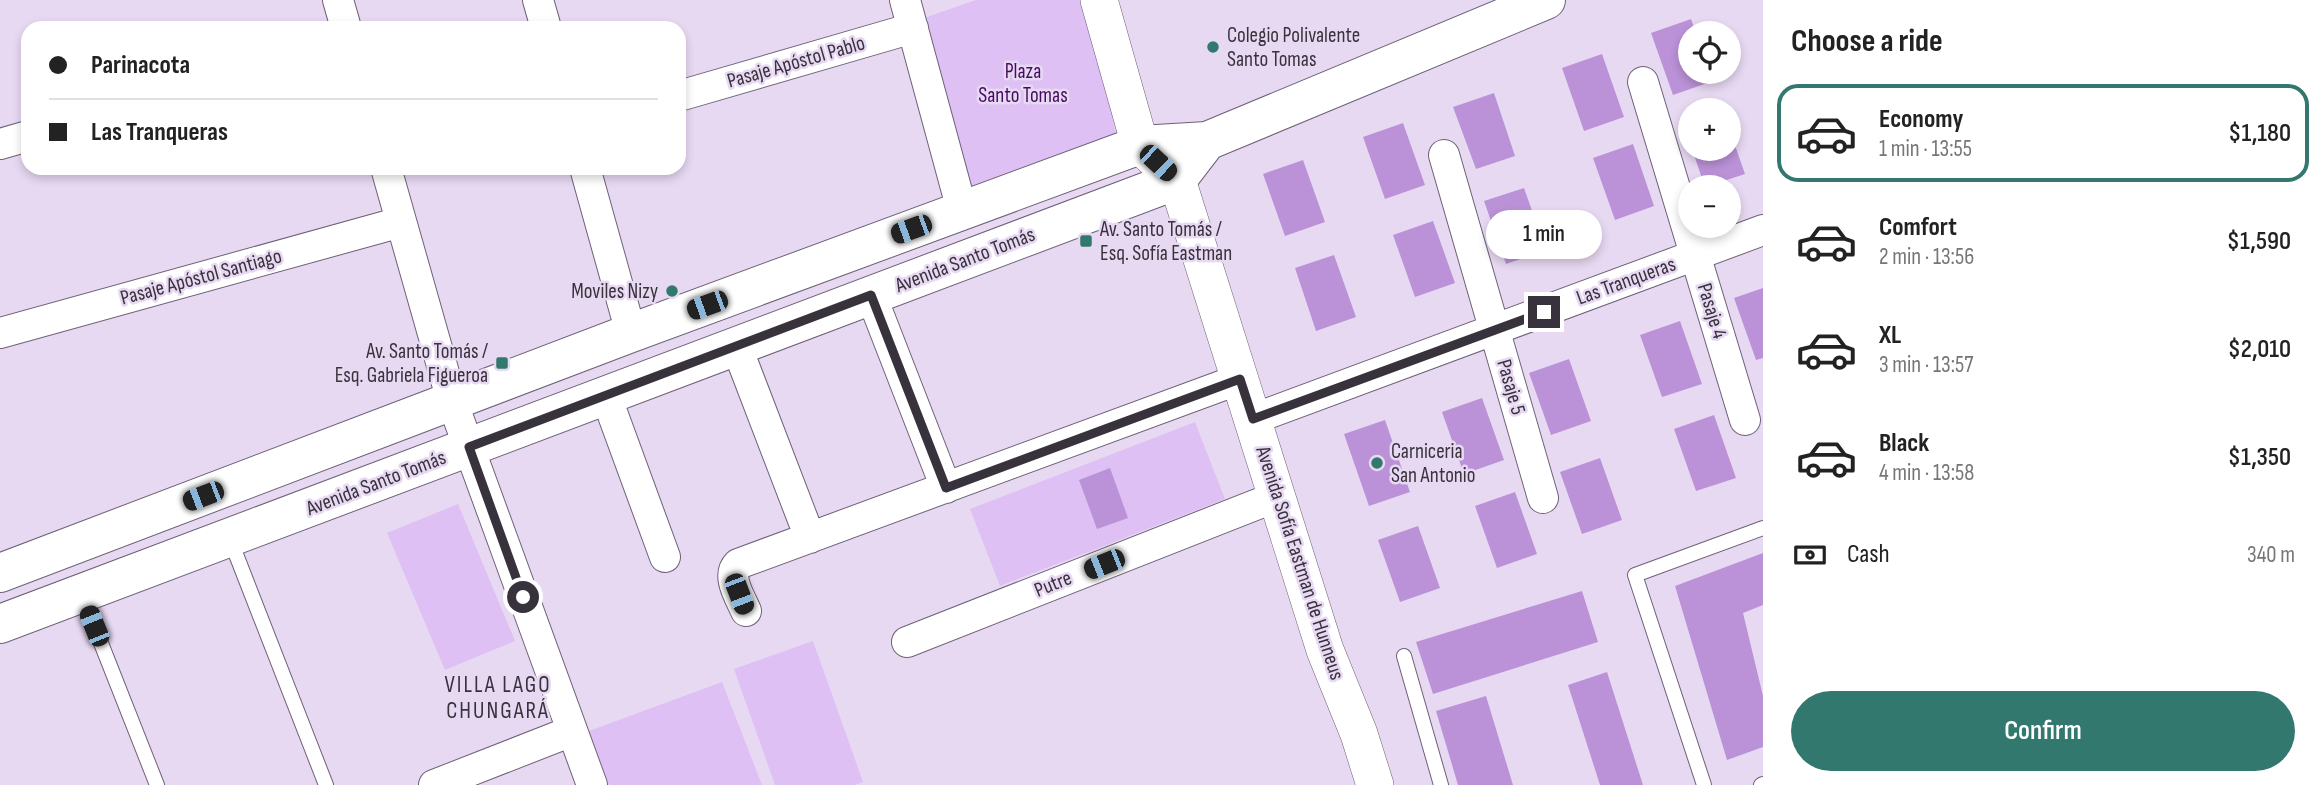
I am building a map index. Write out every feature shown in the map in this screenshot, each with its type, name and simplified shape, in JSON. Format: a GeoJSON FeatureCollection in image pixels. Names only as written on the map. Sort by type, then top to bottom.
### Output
{"type":"FeatureCollection","features":[{"type":"Feature","properties":{"kind":"main road"},"geometry":{"type":"LineString","coordinates":[[1,567],[1140,145],[1207,141],[1546,0]]}},
{"type":"Feature","properties":{"kind":"main road"},"geometry":{"type":"LineString","coordinates":[[1177,180],[1207,141]]}},
{"type":"Feature","properties":{"kind":"main road","name":"Avenida Santo Tomás"},"geometry":{"type":"LineString","coordinates":[[0,624],[1177,180]]}},
{"type":"Feature","properties":{"kind":"street"},"geometry":{"type":"LineString","coordinates":[[338,0],[344,21]]}},
{"type":"Feature","properties":{"kind":"street"},"geometry":{"type":"LineString","coordinates":[[538,0],[544,21]]}},
{"type":"Feature","properties":{"kind":"street"},"geometry":{"type":"LineString","coordinates":[[1100,0],[1140,145],[1177,180]]}},
{"type":"Feature","properties":{"kind":"street"},"geometry":{"type":"LineString","coordinates":[[909,14],[962,210]]}},
{"type":"Feature","properties":{"kind":"street","name":"Pasaje Apóstol Pablo"},"geometry":{"type":"LineString","coordinates":[[686,94],[909,14]]}},
{"type":"Feature","properties":{"kind":"street","name":"Pasaje 4"},"geometry":{"type":"LineString","coordinates":[[1643,82],[1745,420]]}},
{"type":"Feature","properties":{"kind":"street"},"geometry":{"type":"LineString","coordinates":[[0,144],[21,138]]}},
{"type":"Feature","properties":{"kind":"street","name":"Pasaje 5"},"geometry":{"type":"LineString","coordinates":[[1444,155],[1543,498]]}},
{"type":"Feature","properties":{"kind":"street"},"geometry":{"type":"LineString","coordinates":[[388,175],[452,401],[592,785]]}},
{"type":"Feature","properties":{"kind":"street"},"geometry":{"type":"LineString","coordinates":[[587,175],[631,333]]}},
{"type":"Feature","properties":{"kind":"street","name":"Avenida Sofía Eastman de Hunneus"},"geometry":{"type":"LineString","coordinates":[[1177,180],[1325,650],[1359,734],[1375,785]]}},
{"type":"Feature","properties":{"kind":"street","name":"Pasaje Apóstol Santiago"},"geometry":{"type":"LineString","coordinates":[[0,332],[401,222]]}},
{"type":"Feature","properties":{"kind":"street","name":"Las Tranqueras"},"geometry":{"type":"LineString","coordinates":[[1253,419],[1763,230]]}},
{"type":"Feature","properties":{"kind":"street"},"geometry":{"type":"LineString","coordinates":[[871,295],[946,488]]}},
{"type":"Feature","properties":{"kind":"street"},"geometry":{"type":"LineString","coordinates":[[736,345],[810,538]]}},
{"type":"Feature","properties":{"kind":"street"},"geometry":{"type":"LineString","coordinates":[[746,611],[733,577],[733,569],[738,564],[1240,379]]}},
{"type":"Feature","properties":{"kind":"street"},"geometry":{"type":"LineString","coordinates":[[606,396],[665,557]]}},
{"type":"Feature","properties":{"kind":"street","name":"Putre"},"geometry":{"type":"LineString","coordinates":[[907,642],[1278,496]]}},
{"type":"Feature","properties":{"kind":"street"},"geometry":{"type":"LineString","coordinates":[[443,783],[572,731]]}},
{"type":"Feature","properties":{"kind":"lane"},"geometry":{"type":"LineString","coordinates":[[1704,785],[1635,575],[1763,528]]}},
{"type":"Feature","properties":{"kind":"lane"},"geometry":{"type":"LineString","coordinates":[[230,538],[326,785]]}},
{"type":"Feature","properties":{"kind":"lane"},"geometry":{"type":"LineString","coordinates":[[81,594],[158,785]]}},
{"type":"Feature","properties":{"kind":"lane"},"geometry":{"type":"LineString","coordinates":[[1404,656],[1441,785]]}},
{"type":"Feature","properties":{"kind":"green space","name":"Plaza Santo Tomas"},"geometry":{"type":"Polygon","coordinates":[[[976,0],[1087,0],[1116,134],[967,190],[921,19],[976,0]]]}},
{"type":"Feature","properties":{"kind":"green space"},"geometry":{"type":"Polygon","coordinates":[[[1195,422],[1225,499],[1000,586],[970,509],[1195,422]]]}},
{"type":"Feature","properties":{"kind":"green space"},"geometry":{"type":"Polygon","coordinates":[[[458,504],[515,641],[445,670],[387,533],[458,504]]]}},
{"type":"Feature","properties":{"kind":"green space"},"geometry":{"type":"Polygon","coordinates":[[[813,641],[863,782],[855,785],[775,785],[734,669],[813,641]]]}},
{"type":"Feature","properties":{"kind":"green space"},"geometry":{"type":"Polygon","coordinates":[[[722,682],[762,785],[609,785],[589,731],[722,682]]]}},
{"type":"Feature","properties":{"kind":"building"},"geometry":{"type":"Polygon","coordinates":[[[1678,24],[1678,84],[1704,84],[1673,95],[1651,33],[1678,24]]]}},
{"type":"Feature","properties":{"kind":"building"},"geometry":{"type":"Polygon","coordinates":[[[1602,54],[1624,117],[1584,131],[1562,68],[1602,54]]]}},
{"type":"Feature","properties":{"kind":"building"},"geometry":{"type":"Polygon","coordinates":[[[1494,93],[1515,156],[1476,169],[1453,107],[1494,93]]]}},
{"type":"Feature","properties":{"kind":"building"},"geometry":{"type":"Polygon","coordinates":[[[1403,123],[1425,185],[1385,199],[1363,137],[1403,123]]]}},
{"type":"Feature","properties":{"kind":"building"},"geometry":{"type":"Polygon","coordinates":[[[1633,144],[1654,206],[1615,220],[1593,158],[1633,144]]]}},
{"type":"Feature","properties":{"kind":"building"},"geometry":{"type":"Polygon","coordinates":[[[1303,160],[1325,222],[1285,236],[1263,174],[1303,160]]]}},
{"type":"Feature","properties":{"kind":"building"},"geometry":{"type":"Polygon","coordinates":[[[1696,161],[1740,161],[1745,174],[1741,175],[1701,175],[1696,161]]]}},
{"type":"Feature","properties":{"kind":"building"},"geometry":{"type":"Polygon","coordinates":[[[1524,188],[1546,250],[1506,264],[1484,201],[1524,188]]]}},
{"type":"Feature","properties":{"kind":"building"},"geometry":{"type":"Polygon","coordinates":[[[1433,221],[1455,283],[1415,297],[1393,235],[1433,221]]]}},
{"type":"Feature","properties":{"kind":"building"},"geometry":{"type":"Polygon","coordinates":[[[1334,255],[1356,317],[1316,331],[1295,268],[1334,255]]]}},
{"type":"Feature","properties":{"kind":"building"},"geometry":{"type":"Polygon","coordinates":[[[1763,288],[1763,358],[1756,360],[1734,298],[1763,288]]]}},
{"type":"Feature","properties":{"kind":"building"},"geometry":{"type":"Polygon","coordinates":[[[1680,321],[1702,384],[1662,397],[1640,335],[1680,321]]]}},
{"type":"Feature","properties":{"kind":"building"},"geometry":{"type":"Polygon","coordinates":[[[1569,359],[1591,421],[1551,435],[1529,373],[1569,359]]]}},
{"type":"Feature","properties":{"kind":"building"},"geometry":{"type":"Polygon","coordinates":[[[1482,398],[1504,460],[1464,474],[1442,412],[1482,398]]]}},
{"type":"Feature","properties":{"kind":"building"},"geometry":{"type":"Polygon","coordinates":[[[1714,415],[1736,478],[1696,491],[1674,429],[1714,415]]]}},
{"type":"Feature","properties":{"kind":"building","name":"Carniceria San Antonio"},"geometry":{"type":"Polygon","coordinates":[[[1385,420],[1410,492],[1369,506],[1344,434],[1385,420]]]}},
{"type":"Feature","properties":{"kind":"building"},"geometry":{"type":"Polygon","coordinates":[[[1600,458],[1622,520],[1582,534],[1560,472],[1600,458]]]}},
{"type":"Feature","properties":{"kind":"building"},"geometry":{"type":"Polygon","coordinates":[[[1110,468],[1128,518],[1097,529],[1079,480],[1110,468]]]}},
{"type":"Feature","properties":{"kind":"building"},"geometry":{"type":"Polygon","coordinates":[[[1515,492],[1537,554],[1497,568],[1475,506],[1515,492]]]}},
{"type":"Feature","properties":{"kind":"building"},"geometry":{"type":"Polygon","coordinates":[[[1418,526],[1440,588],[1400,602],[1378,540],[1418,526]]]}},
{"type":"Feature","properties":{"kind":"building"},"geometry":{"type":"Polygon","coordinates":[[[1763,553],[1763,605],[1743,613],[1763,696],[1763,747],[1727,760],[1675,586],[1763,553]]]}},
{"type":"Feature","properties":{"kind":"building"},"geometry":{"type":"Polygon","coordinates":[[[1582,591],[1598,642],[1433,694],[1416,642],[1582,591]]]}},
{"type":"Feature","properties":{"kind":"building"},"geometry":{"type":"Polygon","coordinates":[[[1607,672],[1643,785],[1600,785],[1568,685],[1607,672]]]}},
{"type":"Feature","properties":{"kind":"building"},"geometry":{"type":"Polygon","coordinates":[[[1486,696],[1513,785],[1458,785],[1436,711],[1486,696]]]}},
{"type":"Feature","properties":{"kind":"place","name":"Colegio Polivalente Santo Tomas"},"geometry":{"type":"Point","coordinates":[1213,47]}},
{"type":"Feature","properties":{"kind":"place","name":"Av. Santo Tomás / Esq. Sofía Eastman"},"geometry":{"type":"Point","coordinates":[1086,241]}},
{"type":"Feature","properties":{"kind":"place","name":"Moviles Nizy"},"geometry":{"type":"Point","coordinates":[672,291]}},
{"type":"Feature","properties":{"kind":"place","name":"Av. Santo Tomás / Esq. Gabriela Figueroa"},"geometry":{"type":"Point","coordinates":[502,363]}},
{"type":"Feature","properties":{"kind":"place","name":"Carniceria San Antonio"},"geometry":{"type":"Point","coordinates":[1377,463]}},
{"type":"Feature","properties":{"kind":"district","name":"VILLA LAGO CHUNGARÁ"},"geometry":{"type":"Point","coordinates":[498,698]}},
{"type":"Feature","properties":{"kind":"route"},"geometry":{"type":"LineString","coordinates":[[523,597],[469,447],[871,295],[946,488],[1240,379],[1253,419],[1544,312]]}}]}
